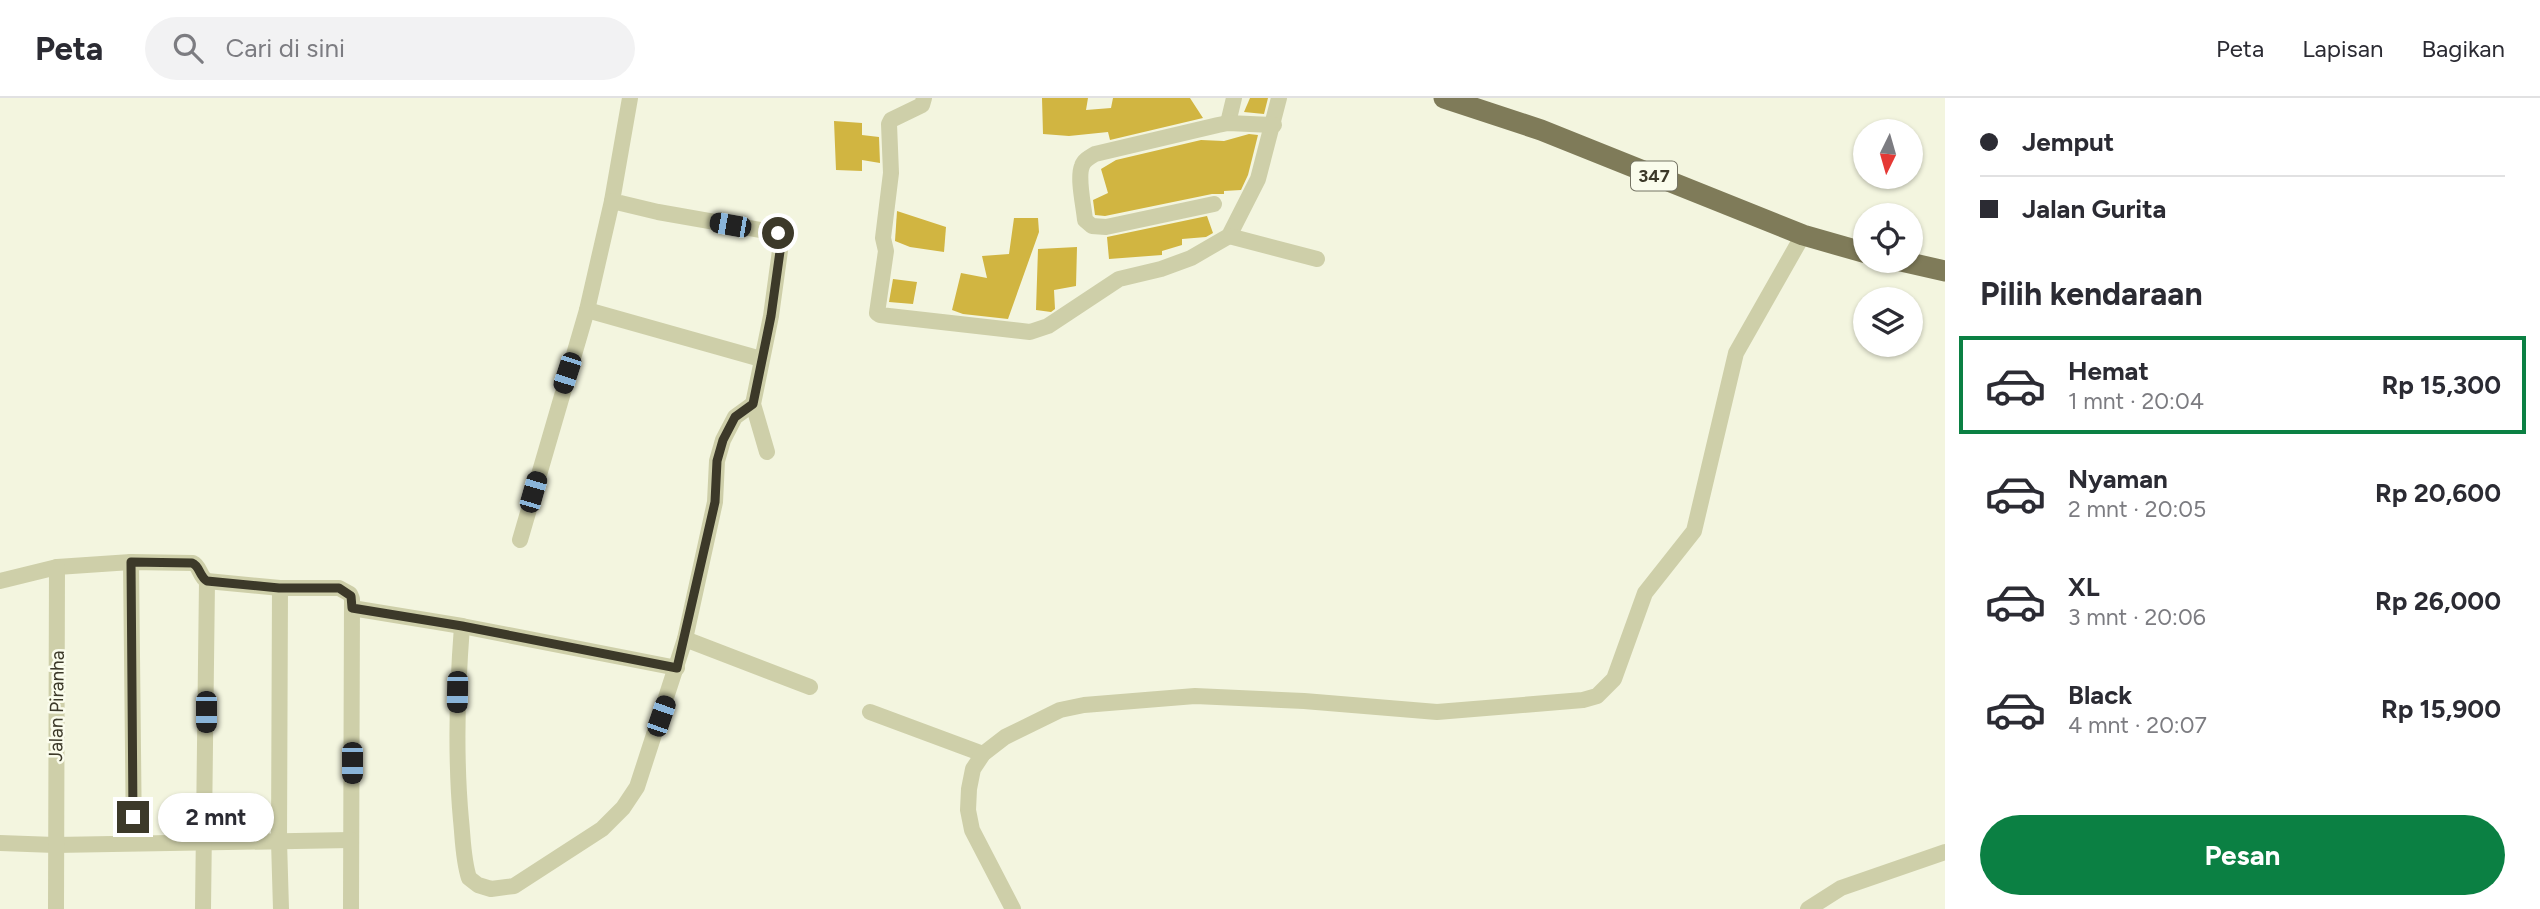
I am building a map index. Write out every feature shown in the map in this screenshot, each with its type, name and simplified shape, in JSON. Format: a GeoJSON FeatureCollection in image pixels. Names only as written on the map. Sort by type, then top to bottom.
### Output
{"type":"FeatureCollection","features":[{"type":"Feature","properties":{"kind":"main road","name":"347"},"geometry":{"type":"LineString","coordinates":[[1444,98],[1541,130],[1803,234],[1853,249]]}},
{"type":"Feature","properties":{"kind":"main road"},"geometry":{"type":"LineString","coordinates":[[1923,266],[1945,271]]}},
{"type":"Feature","properties":{"kind":"street"},"geometry":{"type":"LineString","coordinates":[[520,540],[587,310],[612,201],[630,98]]}},
{"type":"Feature","properties":{"kind":"street"},"geometry":{"type":"LineString","coordinates":[[924,98],[924,104],[891,120],[889,124],[891,173],[883,238],[886,251],[877,312],[879,315],[1024,331],[1048,326],[1119,279],[1161,269],[1191,258],[1229,236],[1258,179],[1279,98]]}},
{"type":"Feature","properties":{"kind":"street"},"geometry":{"type":"LineString","coordinates":[[1228,123],[1234,98]]}},
{"type":"Feature","properties":{"kind":"street"},"geometry":{"type":"LineString","coordinates":[[1214,204],[1106,227],[1092,226],[1085,220],[1080,176],[1082,166],[1095,154],[1228,123],[1274,125]]}},
{"type":"Feature","properties":{"kind":"street"},"geometry":{"type":"LineString","coordinates":[[612,201],[781,235],[771,316],[753,404],[766,452]]}},
{"type":"Feature","properties":{"kind":"street"},"geometry":{"type":"LineString","coordinates":[[1013,909],[972,830],[968,810],[973,769],[983,754],[1005,737],[1060,710],[1084,705],[1195,696],[1304,701],[1437,712],[1583,700],[1597,696],[1614,679],[1645,593],[1694,531],[1736,353],[1803,234]]}},
{"type":"Feature","properties":{"kind":"street"},"geometry":{"type":"LineString","coordinates":[[1229,236],[1317,259]]}},
{"type":"Feature","properties":{"kind":"street"},"geometry":{"type":"LineString","coordinates":[[587,310],[761,359]]}},
{"type":"Feature","properties":{"kind":"street"},"geometry":{"type":"LineString","coordinates":[[462,626],[456,759],[469,878],[478,885],[491,889],[514,886],[602,829],[623,808],[637,787],[685,639],[715,502],[717,461],[723,440],[735,417],[753,404]]}},
{"type":"Feature","properties":{"kind":"street"},"geometry":{"type":"LineString","coordinates":[[131,562],[134,843]]}},
{"type":"Feature","properties":{"kind":"street"},"geometry":{"type":"LineString","coordinates":[[0,581],[50,568],[131,562],[192,563],[207,581],[279,588],[339,588],[351,596],[351,909]]}},
{"type":"Feature","properties":{"kind":"street","name":"Jalan Piranha"},"geometry":{"type":"LineString","coordinates":[[50,568],[56,909]]}},
{"type":"Feature","properties":{"kind":"street"},"geometry":{"type":"LineString","coordinates":[[203,909],[206,843],[207,581]]}},
{"type":"Feature","properties":{"kind":"street"},"geometry":{"type":"LineString","coordinates":[[279,588],[281,909]]}},
{"type":"Feature","properties":{"kind":"street"},"geometry":{"type":"LineString","coordinates":[[352,608],[462,626],[677,668]]}},
{"type":"Feature","properties":{"kind":"street"},"geometry":{"type":"LineString","coordinates":[[685,639],[810,687]]}},
{"type":"Feature","properties":{"kind":"street"},"geometry":{"type":"LineString","coordinates":[[870,712],[983,754]]}},
{"type":"Feature","properties":{"kind":"street"},"geometry":{"type":"LineString","coordinates":[[0,844],[351,840]]}},
{"type":"Feature","properties":{"kind":"street"},"geometry":{"type":"LineString","coordinates":[[1808,909],[1841,888],[1945,852]]}},
{"type":"Feature","properties":{"kind":"building"},"geometry":{"type":"Polygon","coordinates":[[[1042,98],[1088,98],[1086,110],[1111,108],[1113,98],[1190,98],[1203,118],[1110,140],[1108,132],[1069,136],[1043,134],[1042,98]]]}},
{"type":"Feature","properties":{"kind":"building"},"geometry":{"type":"Polygon","coordinates":[[[1250,98],[1268,98],[1264,114],[1244,112],[1250,98]]]}},
{"type":"Feature","properties":{"kind":"building"},"geometry":{"type":"Polygon","coordinates":[[[834,121],[862,123],[862,135],[879,137],[880,163],[862,160],[862,171],[836,170],[834,121]]]}},
{"type":"Feature","properties":{"kind":"building"},"geometry":{"type":"Polygon","coordinates":[[[1249,134],[1258,135],[1248,175],[1241,190],[1224,191],[1224,194],[1212,194],[1105,216],[1095,215],[1093,200],[1108,193],[1101,169],[1116,160],[1201,140],[1224,141],[1249,134]]]}},
{"type":"Feature","properties":{"kind":"building"},"geometry":{"type":"Polygon","coordinates":[[[897,211],[946,227],[944,252],[910,247],[895,241],[897,211]]]}},
{"type":"Feature","properties":{"kind":"building"},"geometry":{"type":"Polygon","coordinates":[[[1207,216],[1213,233],[1206,237],[1182,239],[1182,245],[1162,251],[1162,255],[1109,259],[1107,237],[1207,216]]]}},
{"type":"Feature","properties":{"kind":"building"},"geometry":{"type":"Polygon","coordinates":[[[1014,218],[1038,218],[1039,232],[1008,319],[963,314],[952,310],[961,273],[987,278],[982,256],[1009,254],[1014,218]]]}},
{"type":"Feature","properties":{"kind":"building"},"geometry":{"type":"Polygon","coordinates":[[[1077,247],[1076,286],[1054,290],[1055,309],[1051,312],[1036,310],[1038,249],[1077,247]]]}},
{"type":"Feature","properties":{"kind":"building"},"geometry":{"type":"Polygon","coordinates":[[[893,279],[917,282],[913,304],[889,302],[893,279]]]}},
{"type":"Feature","properties":{"kind":"route"},"geometry":{"type":"LineString","coordinates":[[133,817],[131,562],[192,563],[207,581],[279,588],[339,588],[351,596],[352,608],[462,626],[677,668],[715,502],[717,461],[723,440],[735,417],[753,404],[771,316],[782,237],[778,233]]}}]}
